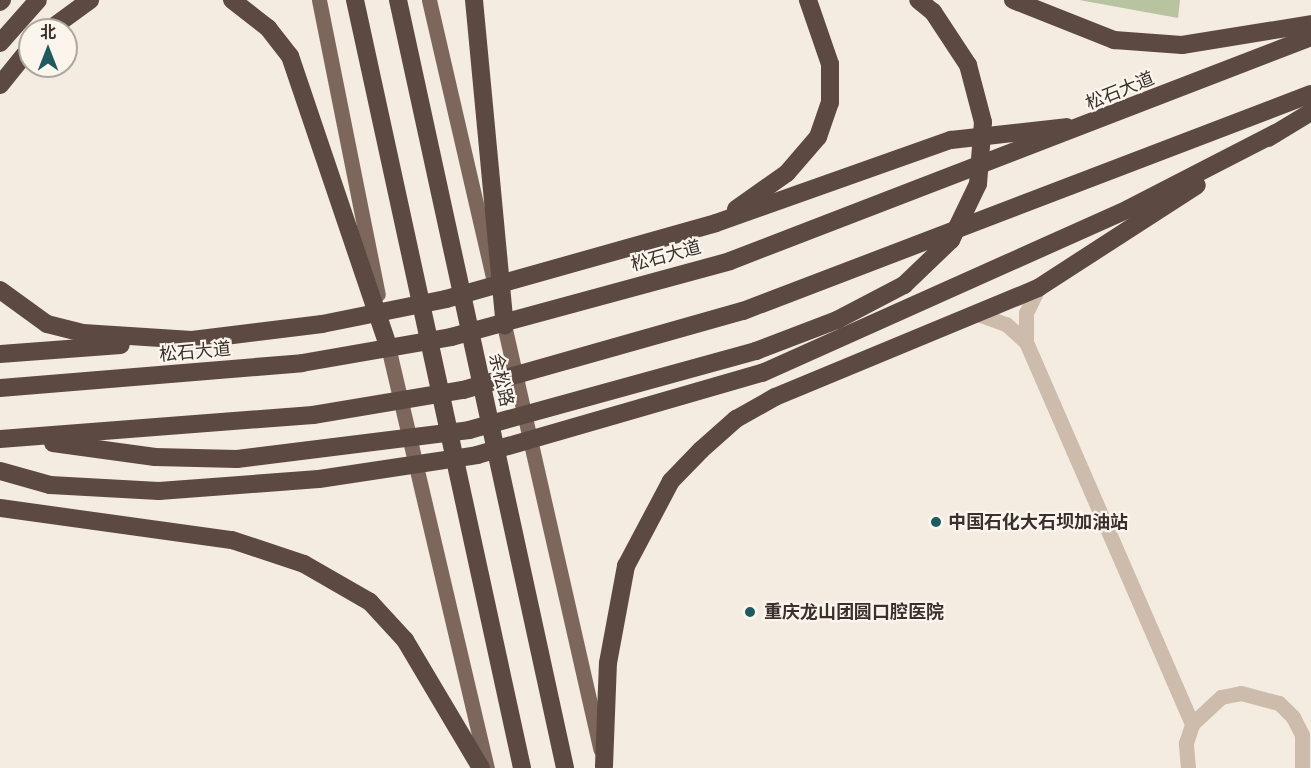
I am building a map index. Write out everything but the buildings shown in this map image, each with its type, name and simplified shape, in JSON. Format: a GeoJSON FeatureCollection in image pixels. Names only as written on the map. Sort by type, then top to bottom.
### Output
{"type":"FeatureCollection","features":[{"type":"Feature","properties":{"kind":"highway"},"geometry":{"type":"LineString","coordinates":[[0,43],[38,0]]}},
{"type":"Feature","properties":{"kind":"highway"},"geometry":{"type":"LineString","coordinates":[[65,18],[90,0]]}},
{"type":"Feature","properties":{"kind":"highway"},"geometry":{"type":"LineString","coordinates":[[232,0],[268,28],[290,56],[323,162],[386,339]]}},
{"type":"Feature","properties":{"kind":"highway"},"geometry":{"type":"LineString","coordinates":[[355,0],[385,148],[522,768]]}},
{"type":"Feature","properties":{"kind":"highway","name":"余松路"},"geometry":{"type":"LineString","coordinates":[[398,0],[426,140],[565,768]]}},
{"type":"Feature","properties":{"kind":"highway"},"geometry":{"type":"LineString","coordinates":[[474,0],[488,128],[505,326]]}},
{"type":"Feature","properties":{"kind":"highway"},"geometry":{"type":"LineString","coordinates":[[716,223],[787,173],[818,137],[830,103],[830,64],[808,0]]}},
{"type":"Feature","properties":{"kind":"highway"},"geometry":{"type":"LineString","coordinates":[[8,438],[155,457],[237,459],[319,452],[470,430],[756,351],[837,320],[904,285],[951,240],[978,184],[983,122],[968,65],[933,12],[918,0]]}},
{"type":"Feature","properties":{"kind":"highway"},"geometry":{"type":"LineString","coordinates":[[1013,0],[1055,21],[1113,40],[1182,45],[1311,24]]}},
{"type":"Feature","properties":{"kind":"highway","name":"松石大道"},"geometry":{"type":"LineString","coordinates":[[0,388],[302,363],[451,337],[730,261],[1095,124],[1311,37]]}},
{"type":"Feature","properties":{"kind":"highway"},"geometry":{"type":"LineString","coordinates":[[0,85],[18,63]]}},
{"type":"Feature","properties":{"kind":"highway"},"geometry":{"type":"LineString","coordinates":[[8,438],[313,415],[463,390],[743,311],[1311,94]]}},
{"type":"Feature","properties":{"kind":"highway"},"geometry":{"type":"LineString","coordinates":[[605,767],[613,614],[626,566],[671,481],[736,419],[776,397],[1038,288],[1311,112]]}},
{"type":"Feature","properties":{"kind":"highway"},"geometry":{"type":"LineString","coordinates":[[0,354],[192,339],[322,324],[446,299],[716,223],[951,140],[1095,124]]}},
{"type":"Feature","properties":{"kind":"highway"},"geometry":{"type":"LineString","coordinates":[[0,471],[61,487],[159,491],[318,479],[477,454],[762,373],[1128,208],[1276,133]]}},
{"type":"Feature","properties":{"kind":"highway"},"geometry":{"type":"LineString","coordinates":[[0,290],[47,324],[83,333],[192,339]]}},
{"type":"Feature","properties":{"kind":"highway"},"geometry":{"type":"LineString","coordinates":[[0,508],[232,540],[304,564],[370,602],[405,640],[481,768]]}},
{"type":"Feature","properties":{"kind":"main road"},"geometry":{"type":"LineString","coordinates":[[319,0],[386,339],[487,768]]}},
{"type":"Feature","properties":{"kind":"main road"},"geometry":{"type":"LineString","coordinates":[[429,0],[456,134],[505,326],[605,767]]}},
{"type":"Feature","properties":{"kind":"street"},"geometry":{"type":"LineString","coordinates":[[1038,288],[1026,313],[1026,342],[1192,724]]}},
{"type":"Feature","properties":{"kind":"street"},"geometry":{"type":"LineString","coordinates":[[975,313],[1006,324],[1026,342]]}},
{"type":"Feature","properties":{"kind":"street"},"geometry":{"type":"LineString","coordinates":[[1188,768],[1186,743],[1192,724],[1221,697],[1260,695],[1286,710],[1306,733],[1302,768]]}},
{"type":"Feature","properties":{"kind":"green space"},"geometry":{"type":"Polygon","coordinates":[[[1079,0],[1180,0],[1178,18],[1079,0]]]}},
{"type":"Feature","properties":{"kind":"place","name":"中国石化大石坝加油站"},"geometry":{"type":"Point","coordinates":[936,522]}},
{"type":"Feature","properties":{"kind":"place","name":"重庆龙山团圆口腔医院"},"geometry":{"type":"Point","coordinates":[750,612]}}]}
